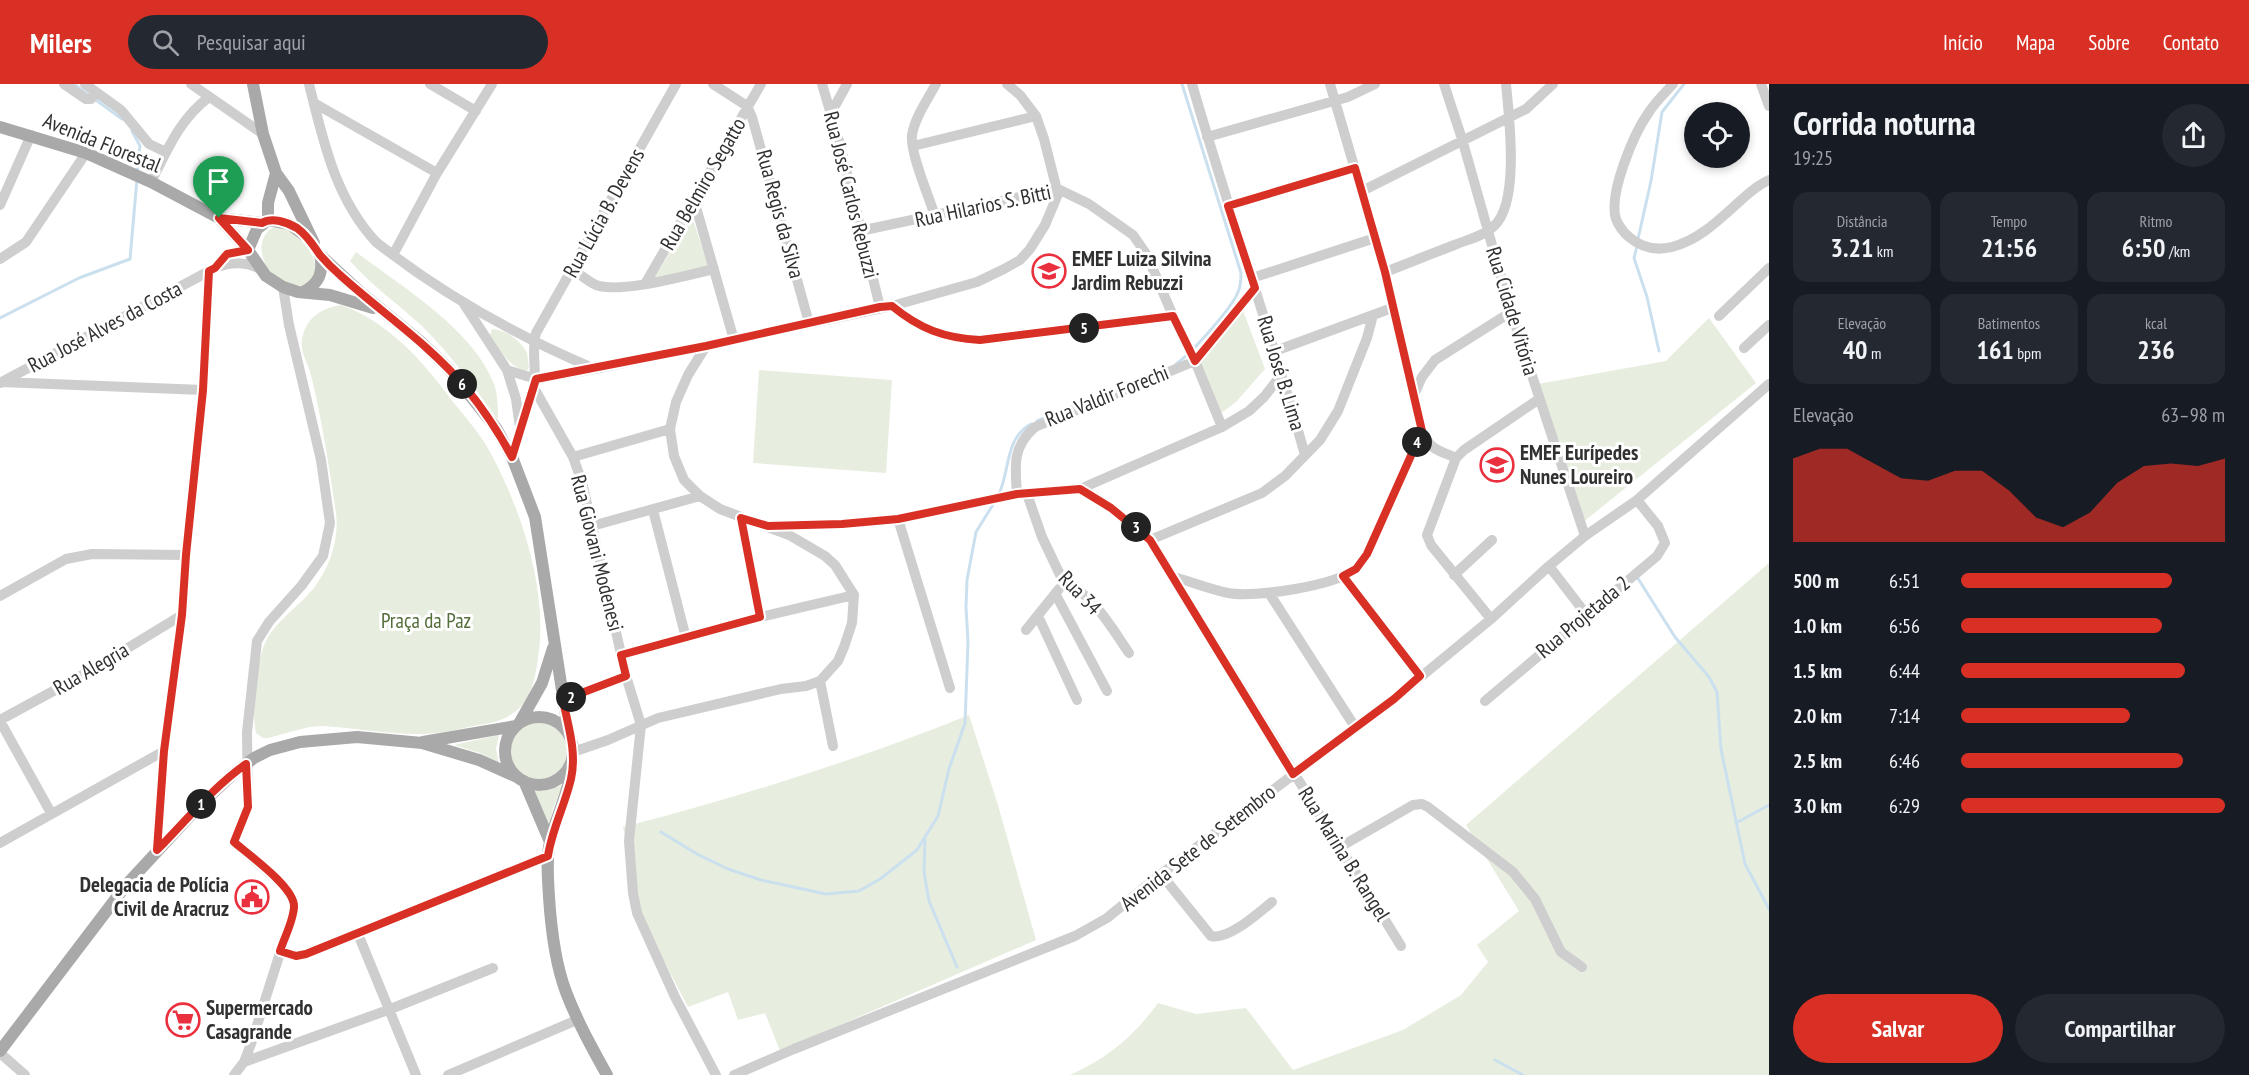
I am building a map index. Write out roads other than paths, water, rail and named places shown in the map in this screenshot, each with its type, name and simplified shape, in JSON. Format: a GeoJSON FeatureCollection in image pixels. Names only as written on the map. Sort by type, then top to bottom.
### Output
{"type":"FeatureCollection","features":[{"type":"Feature","properties":{"kind":"main road"},"geometry":{"type":"LineString","coordinates":[[253,84],[263,134],[276,173],[289,192],[322,264],[320,276],[313,286],[303,292]]}},
{"type":"Feature","properties":{"kind":"main road","name":"Avenida Florestal"},"geometry":{"type":"LineString","coordinates":[[0,127],[86,153],[151,182],[219,218],[248,250]]}},
{"type":"Feature","properties":{"kind":"main road"},"geometry":{"type":"LineString","coordinates":[[276,173],[265,222],[257,229],[248,250],[260,269],[283,287],[330,296],[382,311]]}},
{"type":"Feature","properties":{"kind":"main road","name":"Avenida Florestal"},"geometry":{"type":"LineString","coordinates":[[219,218],[265,222]]}},
{"type":"Feature","properties":{"kind":"main road"},"geometry":{"type":"LineString","coordinates":[[265,222],[280,222],[296,228],[338,273],[422,343],[454,375],[496,428],[512,457],[534,517],[573,755],[572,777],[550,842],[548,856],[549,907],[554,944],[565,990],[607,1075]]}},
{"type":"Feature","properties":{"kind":"main road"},"geometry":{"type":"LineString","coordinates":[[550,842],[520,779],[511,770],[505,752],[510,733],[518,724],[542,683],[554,644]]}},
{"type":"Feature","properties":{"kind":"main road"},"geometry":{"type":"LineString","coordinates":[[422,743],[518,724],[533,717],[547,718],[560,724],[569,735]]}},
{"type":"Feature","properties":{"kind":"main road"},"geometry":{"type":"LineString","coordinates":[[0,1052],[106,909],[157,850],[203,802],[254,758],[282,746],[328,738],[357,737],[422,743],[479,760],[537,785],[551,783],[567,770],[573,755]]}},
{"type":"Feature","properties":{"kind":"street"},"geometry":{"type":"LineString","coordinates":[[64,84],[86,99],[91,99],[96,92]]}},
{"type":"Feature","properties":{"kind":"street"},"geometry":{"type":"LineString","coordinates":[[85,84],[121,110],[149,144],[166,152]]}},
{"type":"Feature","properties":{"kind":"street"},"geometry":{"type":"LineString","coordinates":[[191,84],[263,134]]}},
{"type":"Feature","properties":{"kind":"street"},"geometry":{"type":"LineString","coordinates":[[309,84],[333,174],[365,231],[393,255],[462,301],[534,342],[595,369]]}},
{"type":"Feature","properties":{"kind":"street"},"geometry":{"type":"LineString","coordinates":[[430,84],[476,111]]}},
{"type":"Feature","properties":{"kind":"street"},"geometry":{"type":"LineString","coordinates":[[393,255],[437,173],[492,84]]}},
{"type":"Feature","properties":{"kind":"street","name":"Rua Lúcia B. Devens"},"geometry":{"type":"LineString","coordinates":[[534,342],[536,333],[676,84]]}},
{"type":"Feature","properties":{"kind":"street"},"geometry":{"type":"LineString","coordinates":[[713,84],[747,106]]}},
{"type":"Feature","properties":{"kind":"street","name":"Rua Belmiro Segatto"},"geometry":{"type":"LineString","coordinates":[[645,284],[760,84]]}},
{"type":"Feature","properties":{"kind":"street","name":"Rua José Carlos Rebuzzi"},"geometry":{"type":"LineString","coordinates":[[822,84],[880,307]]}},
{"type":"Feature","properties":{"kind":"street"},"geometry":{"type":"LineString","coordinates":[[831,113],[847,84]]}},
{"type":"Feature","properties":{"kind":"street"},"geometry":{"type":"LineString","coordinates":[[935,216],[912,146],[912,134],[936,84]]}},
{"type":"Feature","properties":{"kind":"street"},"geometry":{"type":"LineString","coordinates":[[507,370],[535,383],[892,306],[976,282],[1020,260],[1045,225],[1054,206],[1058,189],[1036,116],[1020,95],[1007,84]]}},
{"type":"Feature","properties":{"kind":"street","name":"Rua José B. Lima"},"geometry":{"type":"LineString","coordinates":[[1192,84],[1305,455]]}},
{"type":"Feature","properties":{"kind":"street"},"geometry":{"type":"LineString","coordinates":[[1330,84],[1376,238],[1422,431],[1427,444],[1456,458]]}},
{"type":"Feature","properties":{"kind":"street"},"geometry":{"type":"LineString","coordinates":[[1208,137],[1334,101],[1375,84]]}},
{"type":"Feature","properties":{"kind":"street","name":"Rua Cidade Vitória"},"geometry":{"type":"LineString","coordinates":[[1444,84],[1511,312],[1585,536]]}},
{"type":"Feature","properties":{"kind":"street"},"geometry":{"type":"LineString","coordinates":[[1385,272],[1488,232],[1502,217],[1506,205],[1510,163],[1506,84]]}},
{"type":"Feature","properties":{"kind":"street"},"geometry":{"type":"LineString","coordinates":[[1362,191],[1526,109],[1553,84]]}},
{"type":"Feature","properties":{"kind":"street"},"geometry":{"type":"LineString","coordinates":[[1673,84],[1650,110],[1636,134],[1625,161],[1614,205],[1616,220],[1625,234],[1636,243],[1651,249],[1669,248],[1686,242],[1707,230],[1758,184],[1769,180]]}},
{"type":"Feature","properties":{"kind":"street"},"geometry":{"type":"LineString","coordinates":[[1761,84],[1769,106]]}},
{"type":"Feature","properties":{"kind":"street"},"geometry":{"type":"LineString","coordinates":[[151,182],[185,119],[209,97]]}},
{"type":"Feature","properties":{"kind":"street"},"geometry":{"type":"LineString","coordinates":[[314,103],[437,173]]}},
{"type":"Feature","properties":{"kind":"street","name":"Rua Regis da Silva"},"geometry":{"type":"LineString","coordinates":[[747,106],[756,126],[809,323]]}},
{"type":"Feature","properties":{"kind":"street"},"geometry":{"type":"LineString","coordinates":[[912,146],[1036,116]]}},
{"type":"Feature","properties":{"kind":"street"},"geometry":{"type":"LineString","coordinates":[[0,205],[31,135]]}},
{"type":"Feature","properties":{"kind":"street"},"geometry":{"type":"LineString","coordinates":[[0,259],[26,242],[86,153]]}},
{"type":"Feature","properties":{"kind":"street"},"geometry":{"type":"LineString","coordinates":[[1228,206],[1355,168]]}},
{"type":"Feature","properties":{"kind":"street","name":"Rua Hilarios S. Bitti"},"geometry":{"type":"LineString","coordinates":[[860,231],[1058,189],[1089,204],[1133,235],[1147,255],[1222,427]]}},
{"type":"Feature","properties":{"kind":"street"},"geometry":{"type":"LineString","coordinates":[[694,200],[734,340]]}},
{"type":"Feature","properties":{"kind":"street"},"geometry":{"type":"LineString","coordinates":[[1253,283],[1376,238]]}},
{"type":"Feature","properties":{"kind":"street"},"geometry":{"type":"LineString","coordinates":[[212,269],[227,254],[248,250]]}},
{"type":"Feature","properties":{"kind":"street","name":"Rua José Alves da Costa"},"geometry":{"type":"LineString","coordinates":[[1,382],[212,269],[242,263],[260,269]]}},
{"type":"Feature","properties":{"kind":"street"},"geometry":{"type":"LineString","coordinates":[[1719,316],[1769,268]]}},
{"type":"Feature","properties":{"kind":"street","name":"Rua José Alves da Costa"},"geometry":{"type":"LineString","coordinates":[[157,850],[164,751],[182,615],[212,269]]}},
{"type":"Feature","properties":{"kind":"street"},"geometry":{"type":"LineString","coordinates":[[572,269],[596,285],[610,287],[645,284],[714,269]]}},
{"type":"Feature","properties":{"kind":"street","name":"Rua Valdir Forechi"},"geometry":{"type":"LineString","coordinates":[[1022,494],[1015,474],[1017,452],[1023,437],[1035,427],[1195,361],[1253,283]]}},
{"type":"Feature","properties":{"kind":"street"},"geometry":{"type":"LineString","coordinates":[[234,1075],[244,1062],[294,909],[293,898],[286,888],[234,842],[248,807],[247,732],[257,641],[269,622],[302,585],[323,556],[330,523],[321,460],[289,325],[283,287]]}},
{"type":"Feature","properties":{"kind":"street"},"geometry":{"type":"LineString","coordinates":[[462,301],[507,370],[516,399],[520,429]]}},
{"type":"Feature","properties":{"kind":"street"},"geometry":{"type":"LineString","coordinates":[[892,306],[923,327],[953,338],[980,340],[1173,316]]}},
{"type":"Feature","properties":{"kind":"street"},"geometry":{"type":"LineString","coordinates":[[1275,351],[1392,308]]}},
{"type":"Feature","properties":{"kind":"street"},"geometry":{"type":"LineString","coordinates":[[1413,397],[1422,377],[1435,360],[1511,312]]}},
{"type":"Feature","properties":{"kind":"street"},"geometry":{"type":"LineString","coordinates":[[1150,540],[1262,493],[1285,476],[1320,440],[1338,411],[1367,338],[1373,315]]}},
{"type":"Feature","properties":{"kind":"street"},"geometry":{"type":"LineString","coordinates":[[484,337],[486,327],[496,321]]}},
{"type":"Feature","properties":{"kind":"street"},"geometry":{"type":"LineString","coordinates":[[1744,348],[1769,325]]}},
{"type":"Feature","properties":{"kind":"street"},"geometry":{"type":"LineString","coordinates":[[512,457],[535,383],[534,342]]}},
{"type":"Feature","properties":{"kind":"street"},"geometry":{"type":"LineString","coordinates":[[573,755],[658,718],[820,681],[838,661],[852,623],[854,595],[840,571],[825,556],[789,535],[720,509],[700,496],[684,480],[674,456],[670,429],[676,402],[688,375],[706,346]]}},
{"type":"Feature","properties":{"kind":"street"},"geometry":{"type":"LineString","coordinates":[[768,526],[842,524],[898,519],[1022,494],[1080,489],[1222,427],[1249,411],[1264,397],[1281,375]]}},
{"type":"Feature","properties":{"kind":"street"},"geometry":{"type":"LineString","coordinates":[[1,382],[203,390]]}},
{"type":"Feature","properties":{"kind":"street","name":"Rua Giovani Modenesi"},"geometry":{"type":"LineString","coordinates":[[535,383],[573,457],[582,482],[626,676],[641,725]]}},
{"type":"Feature","properties":{"kind":"street","name":"Avenida Sete de Setembro"},"geometry":{"type":"LineString","coordinates":[[734,1075],[1075,936],[1107,918],[1491,619],[1585,536],[1637,500],[1769,384]]}},
{"type":"Feature","properties":{"kind":"street"},"geometry":{"type":"LineString","coordinates":[[1491,619],[1431,545],[1427,535],[1456,458],[1464,450],[1539,399]]}},
{"type":"Feature","properties":{"kind":"street"},"geometry":{"type":"LineString","coordinates":[[573,457],[670,429]]}},
{"type":"Feature","properties":{"kind":"street"},"geometry":{"type":"LineString","coordinates":[[1174,577],[1230,593],[1269,592],[1312,585],[1343,576],[1356,569],[1367,554],[1422,431]]}},
{"type":"Feature","properties":{"kind":"street","name":"Rua Marina B. Rangel"},"geometry":{"type":"LineString","coordinates":[[1080,489],[1118,513],[1150,540],[1401,946]]}},
{"type":"Feature","properties":{"kind":"street","name":"Rua 34"},"geometry":{"type":"LineString","coordinates":[[1022,494],[1063,581],[1072,585],[1086,597],[1129,653]]}},
{"type":"Feature","properties":{"kind":"street"},"geometry":{"type":"LineString","coordinates":[[592,526],[700,496]]}},
{"type":"Feature","properties":{"kind":"street","name":"Rua Projetada 2"},"geometry":{"type":"LineString","coordinates":[[1485,701],[1657,556],[1665,543],[1658,526],[1637,500]]}},
{"type":"Feature","properties":{"kind":"street"},"geometry":{"type":"LineString","coordinates":[[653,510],[686,638]]}},
{"type":"Feature","properties":{"kind":"street"},"geometry":{"type":"LineString","coordinates":[[741,518],[760,617]]}},
{"type":"Feature","properties":{"kind":"street"},"geometry":{"type":"LineString","coordinates":[[898,519],[950,688]]}},
{"type":"Feature","properties":{"kind":"street"},"geometry":{"type":"LineString","coordinates":[[1454,575],[1492,540]]}},
{"type":"Feature","properties":{"kind":"street"},"geometry":{"type":"LineString","coordinates":[[0,596],[66,559],[92,554],[186,555]]}},
{"type":"Feature","properties":{"kind":"street"},"geometry":{"type":"LineString","coordinates":[[1549,566],[1586,614]]}},
{"type":"Feature","properties":{"kind":"street"},"geometry":{"type":"LineString","coordinates":[[1343,576],[1420,676]]}},
{"type":"Feature","properties":{"kind":"street"},"geometry":{"type":"LineString","coordinates":[[1026,630],[1056,595],[1063,581]]}},
{"type":"Feature","properties":{"kind":"street"},"geometry":{"type":"LineString","coordinates":[[1269,592],[1355,727]]}},
{"type":"Feature","properties":{"kind":"street"},"geometry":{"type":"LineString","coordinates":[[621,655],[760,617],[854,595]]}},
{"type":"Feature","properties":{"kind":"street"},"geometry":{"type":"LineString","coordinates":[[1056,595],[1107,691]]}},
{"type":"Feature","properties":{"kind":"street","name":"Rua Alegria"},"geometry":{"type":"LineString","coordinates":[[0,721],[90,671],[182,615]]}},
{"type":"Feature","properties":{"kind":"street"},"geometry":{"type":"LineString","coordinates":[[1038,616],[1077,700]]}},
{"type":"Feature","properties":{"kind":"street"},"geometry":{"type":"LineString","coordinates":[[563,700],[626,676]]}},
{"type":"Feature","properties":{"kind":"street"},"geometry":{"type":"LineString","coordinates":[[820,681],[833,746]]}},
{"type":"Feature","properties":{"kind":"street"},"geometry":{"type":"LineString","coordinates":[[0,721],[51,813]]}},
{"type":"Feature","properties":{"kind":"street"},"geometry":{"type":"LineString","coordinates":[[641,725],[629,841],[637,913],[656,959],[716,1075]]}},
{"type":"Feature","properties":{"kind":"street"},"geometry":{"type":"LineString","coordinates":[[0,843],[164,751]]}},
{"type":"Feature","properties":{"kind":"street"},"geometry":{"type":"LineString","coordinates":[[1340,847],[1413,805],[1422,804],[1513,872],[1535,899],[1561,952],[1582,967]]}},
{"type":"Feature","properties":{"kind":"street"},"geometry":{"type":"LineString","coordinates":[[280,951],[296,956],[306,954],[548,856]]}},
{"type":"Feature","properties":{"kind":"street"},"geometry":{"type":"LineString","coordinates":[[1161,874],[1211,936],[1227,934],[1272,902]]}},
{"type":"Feature","properties":{"kind":"street"},"geometry":{"type":"LineString","coordinates":[[358,934],[416,1075]]}},
{"type":"Feature","properties":{"kind":"street"},"geometry":{"type":"LineString","coordinates":[[244,1062],[388,1010],[493,968]]}},
{"type":"Feature","properties":{"kind":"street"},"geometry":{"type":"LineString","coordinates":[[448,1075],[578,1020]]}},
{"type":"Feature","properties":{"kind":"street"},"geometry":{"type":"LineString","coordinates":[[0,1052],[24,1075]]}},
{"type":"Feature","properties":{"kind":"waterway"},"geometry":{"type":"LineString","coordinates":[[74,84],[122,119]]}},
{"type":"Feature","properties":{"kind":"waterway"},"geometry":{"type":"LineString","coordinates":[[1176,364],[1201,341],[1228,309],[1239,290],[1241,278],[1182,84]]}},
{"type":"Feature","properties":{"kind":"waterway"},"geometry":{"type":"LineString","coordinates":[[1638,239],[1651,181],[1662,112],[1684,84]]}},
{"type":"Feature","properties":{"kind":"waterway"},"geometry":{"type":"LineString","coordinates":[[132,131],[140,146],[137,173]]}},
{"type":"Feature","properties":{"kind":"waterway"},"geometry":{"type":"LineString","coordinates":[[0,318],[79,278],[130,259],[137,179]]}},
{"type":"Feature","properties":{"kind":"waterway"},"geometry":{"type":"LineString","coordinates":[[1637,246],[1634,258],[1647,297],[1659,351]]}},
{"type":"Feature","properties":{"kind":"waterway"},"geometry":{"type":"LineString","coordinates":[[1037,421],[1081,403]]}},
{"type":"Feature","properties":{"kind":"waterway"},"geometry":{"type":"LineString","coordinates":[[999,494],[1012,446],[1023,430],[1031,424]]}},
{"type":"Feature","properties":{"kind":"waterway"},"geometry":{"type":"LineString","coordinates":[[661,832],[697,854],[728,869],[761,880],[826,894],[859,891],[880,879],[917,850],[938,816],[949,769],[965,723],[968,642],[967,580],[976,532],[994,503]]}},
{"type":"Feature","properties":{"kind":"waterway"},"geometry":{"type":"LineString","coordinates":[[1637,577],[1675,637],[1709,677],[1717,692],[1721,749],[1745,864],[1769,909]]}},
{"type":"Feature","properties":{"kind":"waterway"},"geometry":{"type":"LineString","coordinates":[[1736,823],[1769,805]]}},
{"type":"Feature","properties":{"kind":"waterway"},"geometry":{"type":"LineString","coordinates":[[925,840],[924,872],[929,901],[957,967]]}},
{"type":"Feature","properties":{"kind":"waterway"},"geometry":{"type":"LineString","coordinates":[[1495,1060],[1523,1075]]}},
{"type":"Feature","properties":{"kind":"place","name":"EMEF Luiza Silvina Jardim Rebuzzi"},"geometry":{"type":"Point","coordinates":[1049,271]}},
{"type":"Feature","properties":{"kind":"place","name":"EMEF Eurípedes Nunes Loureiro"},"geometry":{"type":"Point","coordinates":[1497,465]}},
{"type":"Feature","properties":{"kind":"place","name":"Delegacia de Polícia Civil de Aracruz"},"geometry":{"type":"Point","coordinates":[252,897]}},
{"type":"Feature","properties":{"kind":"place","name":"Supermercado Casagrande"},"geometry":{"type":"Point","coordinates":[183,1020]}},
{"type":"Feature","properties":{"kind":"park label","name":"Praça da Paz"},"geometry":{"type":"Point","coordinates":[426,621]}}]}
